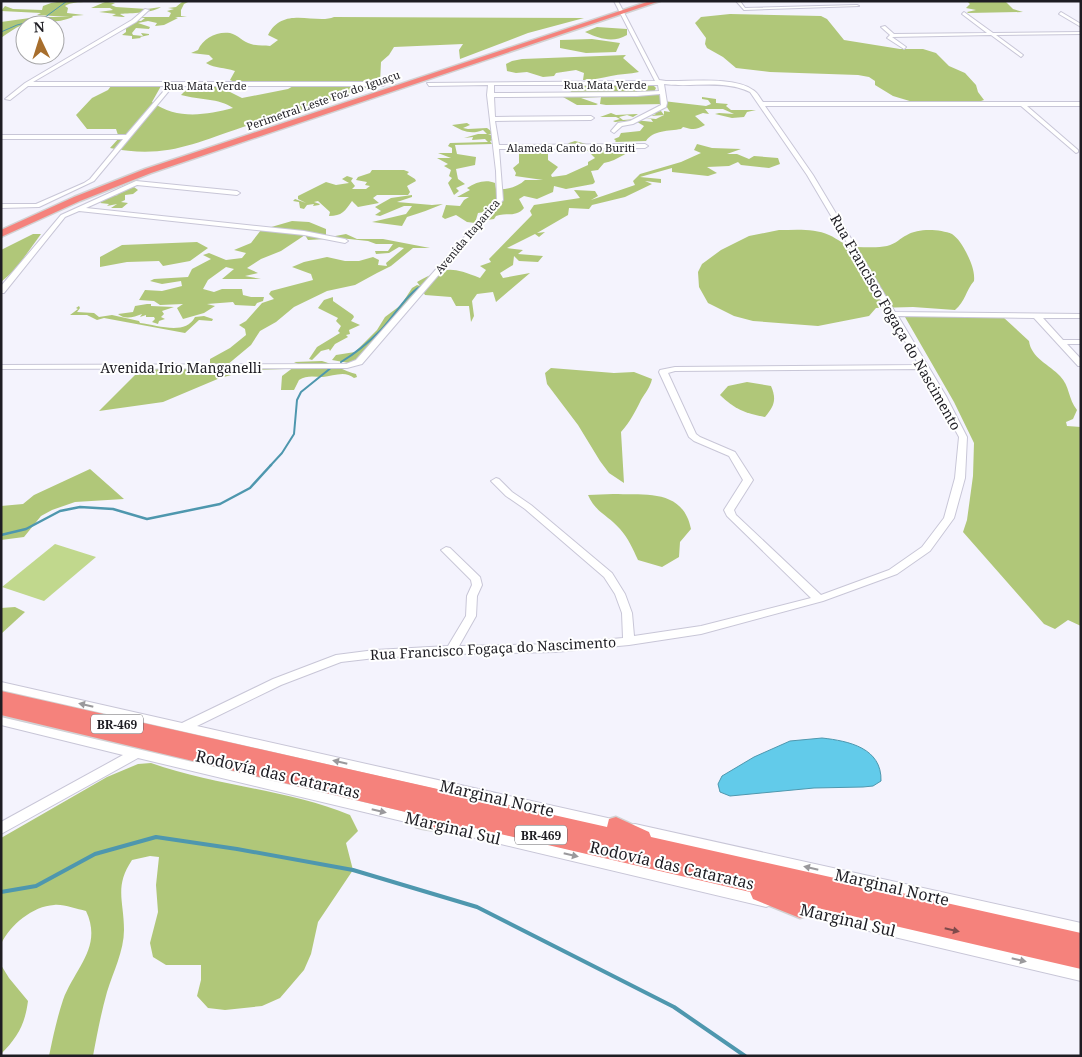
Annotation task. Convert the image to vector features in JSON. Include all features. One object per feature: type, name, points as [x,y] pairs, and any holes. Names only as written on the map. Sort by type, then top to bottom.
[{"type":"highway","name":"Perimetral Leste Foz do Iguaçu","points":[[1,234],[76,199],[148,170],[420,78],[657,1]]},
{"type":"highway","name":"Rodovía das Cataratas","points":[[1,697],[1081,943]]},
{"type":"highway","name":"Rodovía das Cataratas","points":[[1,708],[160,747],[1081,959]]},
{"type":"highway","points":[[423,821],[493,824]]},
{"type":"highway","points":[[616,824],[661,848]]},
{"type":"highway","points":[[705,873],[800,909]]},
{"type":"street","points":[[614,131],[621,124],[631,123],[664,106],[665,100],[662,87],[657,81],[616,1]]},
{"type":"street","points":[[738,1],[744,8],[857,6]]},
{"type":"street","points":[[851,1],[864,11]]},
{"type":"street","points":[[8,99],[27,84],[134,21],[148,10]]},
{"type":"street","points":[[964,13],[1022,56]]},
{"type":"street","points":[[1061,14],[1081,26]]},
{"type":"street","points":[[883,26],[893,35],[1081,33]]},
{"type":"street","points":[[893,35],[889,37],[904,48]]},
{"type":"street","name":"Rua Mata Verde","points":[[27,84],[383,84]]},
{"type":"street","points":[[1,206],[37,206],[92,180],[172,84]]},
{"type":"street","name":"Rua Mata Verde","points":[[429,84],[662,87]]},
{"type":"street","name":"Avenida Itaparica","points":[[359,362],[500,200],[497,147],[490,96],[491,84]]},
{"type":"street","name":"Rua Francisco Fogaça do Nascimento","points":[[184,727],[277,682],[340,658],[451,650],[555,648],[629,641],[701,630],[820,599],[893,572],[926,549],[949,518],[960,478],[963,437],[924,367],[810,175],[752,91],[738,85],[662,87]]},
{"type":"street","points":[[490,96],[637,94],[662,87]]},
{"type":"street","points":[[761,104],[1079,105]]},
{"type":"street","points":[[1022,104],[1076,151]]},
{"type":"street","points":[[493,119],[591,118]]},
{"type":"street","points":[[1,137],[128,137]]},
{"type":"street","name":"Alameda Canto do Buriti","points":[[497,147],[645,146]]},
{"type":"street","points":[[1,291],[58,221],[78,208],[136,183],[237,193]]},
{"type":"street","points":[[78,208],[304,233],[345,241]]},
{"type":"street","points":[[893,314],[1081,316]]},
{"type":"street","points":[[1036,315],[1081,364]]},
{"type":"street","points":[[1060,342],[1081,342]]},
{"type":"street","name":"Avenida Irio Manganelli","points":[[1,368],[347,366],[359,362]]},
{"type":"street","points":[[820,599],[732,516],[729,510],[748,480],[732,454],[697,440],[692,435],[663,372],[675,369],[924,367]]},
{"type":"street","points":[[496,481],[509,494],[528,507],[608,575],[620,594],[627,614],[629,641]]},
{"type":"street","points":[[446,550],[476,579],[477,585],[472,596],[472,616],[451,650]]},
{"type":"street","name":"Marginal Norte","points":[[1,686],[1081,929]]},
{"type":"street","name":"Marginal Sul","points":[[1,721],[263,784],[1081,974]]},
{"type":"street","points":[[1,829],[135,754]]},
{"type":"green space","points":[[63,1],[133,1],[108,2],[115,3],[111,5],[116,7],[147,9],[161,7],[145,12],[120,14],[125,17],[123,17],[112,16],[116,14],[99,12],[113,10],[110,8],[91,8],[105,2],[74,3],[65,6],[68,8],[67,13],[84,15],[72,16],[73,17],[65,19],[65,17],[70,17],[65,17],[65,15],[37,15],[41,13],[1,11],[5,6],[13,9],[42,10],[43,6]]},
{"type":"green space","points":[[177,1],[190,1],[184,4],[181,10],[181,16],[187,17],[175,17],[178,18],[164,25],[155,26],[157,23],[148,21],[138,23],[150,27],[149,29],[136,28],[132,33],[133,35],[143,36],[141,33],[149,34],[141,38],[132,39],[132,36],[122,35],[126,32],[126,29],[115,31],[133,20],[141,21],[145,18],[137,17],[169,17],[171,13],[167,11],[174,9],[168,8],[176,7],[182,2]]},
{"type":"green space","points":[[967,1],[1005,1],[1013,9],[1023,12],[968,13],[976,10],[966,8],[970,4]]},
{"type":"green space","points":[[730,14],[821,16],[827,19],[844,40],[900,49],[923,49],[936,53],[949,66],[965,73],[976,85],[978,92],[984,100],[975,103],[913,102],[893,96],[875,85],[875,81],[869,77],[770,72],[736,68],[723,57],[707,48],[705,44],[706,38],[695,23],[701,17]]},
{"type":"green space","points":[[334,17],[584,18],[528,33],[460,59],[459,50],[463,44],[394,47],[381,62],[380,83],[209,139],[163,151],[129,151],[110,148],[119,138],[116,129],[87,129],[76,115],[92,98],[108,90],[114,82],[142,82],[161,86],[152,102],[171,112],[181,114],[212,113],[233,108],[222,102],[181,95],[189,87],[216,85],[242,98],[288,89],[295,85],[232,84],[235,82],[230,80],[235,71],[206,63],[213,59],[209,55],[191,53],[198,50],[203,42],[211,36],[220,33],[233,34],[251,44],[270,46],[278,40],[268,35],[274,26],[282,21],[291,18],[327,19]]},
{"type":"green space","points":[[15,20],[15,29],[1,38],[1,22]]},
{"type":"green space","points":[[597,27],[627,29],[627,35],[617,39],[606,39],[585,32]]},
{"type":"green space","points":[[592,39],[620,43],[616,52],[586,53],[560,48],[560,40]]},
{"type":"green space","points":[[626,55],[623,58],[639,72],[590,80],[583,80],[584,73],[576,70],[543,77],[527,72],[516,73],[507,71],[506,64],[522,59]]},
{"type":"green space","points":[[652,84],[656,88],[654,92],[660,95],[663,101],[706,106],[711,104],[708,100],[702,99],[702,97],[716,99],[716,103],[728,104],[726,106],[731,110],[756,110],[747,112],[744,117],[732,118],[715,114],[734,114],[723,109],[705,109],[709,114],[703,113],[695,116],[705,125],[699,128],[683,127],[662,132],[649,137],[646,141],[615,142],[614,139],[619,137],[621,133],[640,131],[644,126],[634,120],[615,122],[613,121],[620,119],[616,117],[600,117],[611,113],[616,115],[638,114],[633,117],[627,115],[619,117],[623,120],[637,119],[635,120],[653,122],[651,119],[645,118],[656,119],[664,115],[664,111],[670,112],[665,104],[606,105],[600,104],[601,97],[581,98],[598,104],[596,105],[577,105],[563,97],[573,90],[566,86],[568,85]]},
{"type":"green space","points":[[661,111],[664,115],[651,116],[656,114],[651,113]]},
{"type":"green space","points":[[467,123],[470,125],[463,128],[487,128],[491,131],[491,134],[488,135],[494,135],[491,139],[499,138],[490,141],[492,144],[455,145],[457,154],[476,157],[475,165],[456,169],[458,179],[465,184],[456,188],[459,191],[454,195],[448,183],[452,178],[449,176],[451,170],[444,166],[448,164],[437,158],[451,158],[438,153],[452,153],[452,148],[448,146],[450,143],[488,142],[485,139],[472,140],[473,137],[464,138],[478,134],[487,134],[483,130],[467,132],[452,125]]},
{"type":"green space","points":[[575,141],[598,147],[599,150],[606,150],[608,146],[628,144],[644,146],[604,163],[598,170],[591,171],[595,182],[593,184],[566,189],[554,186],[553,192],[537,199],[524,196],[519,199],[524,208],[518,213],[500,215],[494,219],[487,220],[492,211],[478,213],[475,223],[467,222],[456,215],[445,219],[442,217],[446,205],[460,206],[469,197],[457,197],[470,190],[467,188],[477,183],[492,182],[495,183],[496,189],[500,189],[515,186],[525,180],[543,180],[515,176],[516,173],[513,168],[519,163],[519,150],[509,148],[547,147],[545,149],[548,152],[548,160],[558,167],[551,175],[552,177],[566,175],[588,165],[588,162],[595,158],[588,151],[569,150],[565,147]]},
{"type":"green space","points":[[697,144],[712,148],[741,149],[727,154],[737,154],[749,159],[754,156],[778,158],[780,164],[769,168],[741,165],[738,162],[729,166],[707,167],[717,173],[708,176],[672,172],[672,168],[640,177],[661,179],[661,183],[645,181],[652,184],[625,197],[592,205],[589,209],[569,208],[568,215],[537,233],[545,232],[539,237],[535,234],[507,248],[523,250],[518,254],[543,256],[538,262],[519,261],[514,256],[513,265],[500,273],[503,278],[530,273],[496,302],[493,292],[477,294],[472,301],[474,316],[471,322],[469,306],[456,306],[451,297],[425,295],[421,288],[357,360],[349,363],[332,360],[336,355],[355,352],[377,330],[385,317],[401,305],[412,288],[417,285],[420,286],[417,282],[434,273],[448,270],[461,271],[480,278],[486,270],[480,266],[491,262],[489,259],[532,215],[530,211],[534,205],[580,198],[574,190],[595,191],[598,196],[591,200],[635,185],[633,181],[640,174],[681,162],[701,153],[694,150]]},
{"type":"green space","points":[[372,170],[404,170],[409,172],[407,174],[416,181],[407,186],[410,192],[408,195],[377,195],[373,198],[379,203],[358,207],[352,201],[343,212],[333,216],[329,216],[330,212],[318,201],[314,202],[319,205],[307,205],[304,209],[300,208],[299,202],[293,201],[295,199],[306,203],[298,199],[298,196],[326,182],[336,185],[349,183],[342,179],[347,176],[353,178],[351,181],[355,186],[352,189],[366,189],[370,186],[365,185],[367,182],[356,180]]},
{"type":"green space","points":[[134,187],[138,190],[133,194],[125,195],[125,200],[121,202],[128,203],[122,208],[111,208],[117,204],[107,206],[109,204],[100,203],[108,197],[118,195],[116,192]]},
{"type":"green space","points":[[412,195],[412,197],[397,202],[443,204],[407,217],[402,226],[372,222],[406,214],[412,206],[404,206],[380,216],[375,215],[381,211],[375,207],[391,198]]},
{"type":"green space","points":[[292,221],[309,222],[326,229],[326,239],[308,240],[305,235],[281,251],[261,259],[247,268],[258,273],[245,276],[261,279],[222,279],[234,269],[226,267],[208,280],[203,289],[214,292],[222,289],[242,289],[243,295],[264,297],[263,301],[255,306],[235,305],[233,302],[207,304],[215,306],[204,313],[183,319],[177,308],[183,304],[160,305],[154,301],[139,300],[145,290],[162,291],[182,286],[181,281],[162,284],[150,281],[154,279],[188,277],[192,269],[211,259],[203,255],[209,253],[226,260],[242,258],[246,253],[234,250],[251,243],[261,230]]},
{"type":"green space","points":[[779,230],[817,231],[856,247],[890,245],[904,236],[917,231],[935,230],[947,232],[960,242],[965,250],[972,266],[974,281],[955,310],[913,307],[876,308],[869,316],[818,326],[753,321],[734,316],[708,303],[699,287],[698,272],[702,264],[721,250],[749,236]]},
{"type":"green space","points":[[33,234],[41,234],[15,270],[1,282],[1,250]]},
{"type":"green space","points":[[346,234],[357,239],[383,239],[430,248],[413,248],[391,266],[355,285],[327,291],[294,307],[276,322],[260,331],[251,345],[227,365],[210,365],[210,359],[230,348],[246,335],[245,329],[239,325],[246,321],[262,303],[274,299],[269,294],[271,291],[313,280],[311,274],[292,267],[304,262],[327,257],[345,261],[359,261],[373,257],[379,260],[378,265],[387,266],[386,263],[404,248],[399,247],[389,253],[376,254],[375,251],[388,251],[393,244],[376,244],[368,241],[330,237]]},
{"type":"green space","points":[[197,242],[208,248],[190,261],[163,266],[159,261],[127,262],[100,267],[100,257],[122,245]]},
{"type":"green space","points":[[333,297],[333,301],[353,315],[354,317],[351,321],[360,325],[349,330],[350,334],[346,335],[348,337],[335,344],[330,351],[329,349],[321,351],[312,360],[309,359],[317,347],[340,333],[338,331],[341,326],[336,321],[338,318],[318,308],[324,300]]},
{"type":"green space","points":[[151,304],[151,306],[174,307],[162,311],[164,314],[161,317],[165,319],[159,321],[158,324],[152,322],[155,319],[154,317],[146,317],[146,315],[140,317],[142,314],[127,317],[118,314],[133,312],[135,306]]},
{"type":"green space","points":[[79,306],[80,308],[77,312],[94,313],[99,317],[112,315],[139,321],[140,323],[170,328],[185,326],[191,323],[195,317],[204,316],[213,319],[212,321],[199,320],[185,333],[104,318],[97,320],[87,315],[70,315]]},
{"type":"green space","points":[[905,317],[1003,317],[1029,341],[1030,347],[1037,357],[1056,372],[1066,384],[1077,410],[1073,419],[1066,422],[1067,426],[1081,427],[1081,626],[1068,620],[1055,629],[1044,624],[963,532],[967,520],[973,476],[974,443],[954,402]]},
{"type":"green space","points":[[322,361],[356,374],[357,377],[339,374],[302,378],[294,390],[281,390],[282,376],[298,364],[294,362]]},
{"type":"green space","points":[[284,367],[285,369],[250,370],[220,378],[163,402],[99,411],[141,369]]},
{"type":"green space","points":[[551,368],[614,373],[634,372],[652,379],[649,388],[621,432],[624,483],[609,473],[578,425],[547,384],[545,373]]},
{"type":"green space","points":[[747,382],[771,386],[774,403],[765,417],[741,410],[730,404],[720,395],[728,386]]},
{"type":"green space","points":[[90,469],[124,499],[75,502],[41,516],[24,537],[1,540],[1,506],[23,504],[34,495]]},
{"type":"green space","points":[[638,494],[661,497],[672,501],[680,507],[687,516],[691,529],[680,542],[679,557],[662,567],[638,560],[623,532],[598,510],[588,495]]},
{"type":"green space","points":[[55,544],[96,557],[44,601],[2,587]]},
{"type":"green space","points":[[15,607],[25,612],[1,634],[1,608]]},
{"type":"green space","points":[[151,763],[200,777],[301,799],[350,815],[358,831],[346,843],[353,870],[318,922],[311,954],[304,970],[280,998],[262,1006],[225,1010],[208,1008],[197,996],[201,980],[201,965],[166,965],[153,957],[150,943],[158,912],[156,885],[159,857],[150,856],[132,860],[123,878],[121,894],[124,938],[109,984],[93,1056],[49,1056],[63,1000],[89,947],[91,936],[90,924],[86,911],[62,905],[46,906],[23,918],[10,930],[1,944],[1,838],[107,777],[138,764]]},
{"type":"green space","points":[[1,965],[28,1001],[20,1030],[1,1054]]},
{"type":"water","points":[[822,738],[843,741],[862,748],[876,761],[880,770],[881,781],[873,786],[863,787],[814,788],[730,796],[720,792],[718,784],[722,776],[754,757],[790,741]]},
{"type":"waterway","points":[[1,32],[17,25],[44,18],[67,1]]},
{"type":"waterway","points":[[341,362],[372,339],[407,298],[424,285]]},
{"type":"waterway","points":[[270,466],[282,453],[294,434],[297,400],[301,392],[332,367]]},
{"type":"waterway","points":[[1,535],[26,529],[60,511],[80,507],[113,509],[147,519],[220,504],[250,488],[271,465]]},
{"type":"waterway","points":[[1,892],[36,886],[95,854],[156,837],[237,849],[353,870],[477,907],[674,1007],[745,1056]]}]
